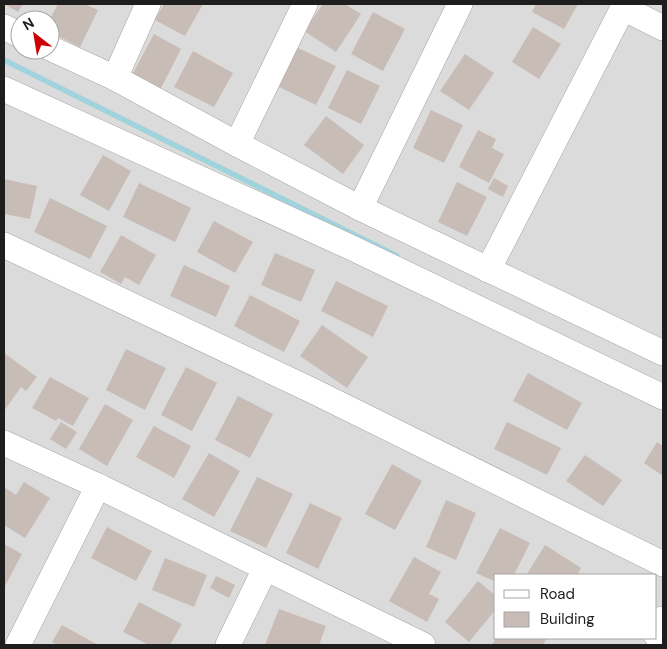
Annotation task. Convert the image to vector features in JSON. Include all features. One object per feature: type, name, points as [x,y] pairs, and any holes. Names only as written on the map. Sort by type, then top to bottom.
[{"type":"street","points":[[115,78],[148,4]]},
{"type":"street","points":[[237,144],[305,4]]},
{"type":"street","points":[[360,208],[460,4]]},
{"type":"street","points":[[488,270],[624,6],[663,28]]},
{"type":"street","points":[[60,53],[115,78],[360,208],[663,353]]},
{"type":"street","points":[[4,90],[348,246],[663,397]]},
{"type":"street","points":[[4,246],[311,390],[663,564]]},
{"type":"street","points":[[4,443],[98,486],[423,645]]},
{"type":"street","points":[[18,645],[98,486]]},
{"type":"street","points":[[228,645],[265,568]]},
{"type":"street","points":[[657,632],[663,619]]},
{"type":"shaded area","points":[[4,4],[663,4],[663,645],[4,645]]},
{"type":"building","points":[[4,4],[23,4],[19,10],[14,10]]},
{"type":"building","points":[[58,4],[84,4],[98,10],[80,47],[60,37],[60,10],[55,10]]},
{"type":"building","points":[[164,4],[203,4],[185,36],[155,20]]},
{"type":"building","points":[[323,4],[345,4],[361,14],[336,52],[304,31]]},
{"type":"building","points":[[536,4],[578,4],[564,29],[532,12]]},
{"type":"building","points":[[373,12],[405,29],[383,71],[351,54]]},
{"type":"building","points":[[533,27],[561,44],[539,79],[512,62]]},
{"type":"building","points":[[154,34],[181,49],[159,92],[131,77]]},
{"type":"building","points":[[294,46],[336,66],[316,105],[275,85]]},
{"type":"building","points":[[193,51],[233,73],[214,107],[174,87]]},
{"type":"building","points":[[465,54],[494,73],[469,110],[440,91]]},
{"type":"building","points":[[347,70],[380,86],[361,124],[328,108]]},
{"type":"building","points":[[431,110],[463,125],[444,163],[413,148]]},
{"type":"building","points":[[326,116],[364,145],[343,174],[304,145]]},
{"type":"building","points":[[478,130],[496,139],[492,148],[504,154],[489,183],[459,167]]},
{"type":"building","points":[[103,155],[131,171],[109,211],[80,195]]},
{"type":"building","points":[[494,178],[508,186],[503,197],[488,189]]},
{"type":"building","points":[[4,179],[37,186],[30,219],[4,214]]},
{"type":"building","points":[[457,182],[487,197],[467,236],[438,222]]},
{"type":"building","points":[[139,183],[191,208],[175,242],[123,217]]},
{"type":"building","points":[[50,198],[107,226],[90,259],[34,232]]},
{"type":"building","points":[[214,221],[253,242],[235,273],[197,252]]},
{"type":"building","points":[[121,235],[156,255],[139,285],[125,277],[121,284],[100,272]]},
{"type":"building","points":[[275,253],[315,270],[301,302],[261,285]]},
{"type":"building","points":[[184,265],[230,286],[216,317],[170,296]]},
{"type":"building","points":[[336,281],[388,306],[373,337],[321,311]]},
{"type":"building","points":[[250,295],[300,321],[284,352],[234,326]]},
{"type":"building","points":[[322,325],[368,357],[347,388],[300,356]]},
{"type":"building","points":[[126,349],[166,368],[145,410],[106,390]]},
{"type":"building","points":[[4,353],[37,377],[26,391],[21,387],[4,411]]},
{"type":"building","points":[[186,367],[217,383],[192,431],[161,415]]},
{"type":"building","points":[[528,373],[582,403],[567,430],[513,401]]},
{"type":"building","points":[[50,377],[89,398],[73,426],[58,418],[56,421],[32,408]]},
{"type":"building","points":[[238,396],[273,414],[250,458],[215,440]]},
{"type":"building","points":[[105,404],[133,420],[107,466],[79,449]]},
{"type":"building","points":[[61,422],[77,432],[66,449],[50,439]]},
{"type":"building","points":[[507,422],[561,448],[547,475],[494,449]]},
{"type":"building","points":[[154,426],[191,446],[174,478],[136,457]]},
{"type":"building","points":[[657,442],[663,446],[663,476],[644,463]]},
{"type":"building","points":[[209,453],[240,471],[214,517],[182,499]]},
{"type":"building","points":[[585,455],[622,480],[603,506],[566,481]]},
{"type":"building","points":[[392,464],[422,481],[395,530],[365,514]]},
{"type":"building","points":[[257,477],[293,494],[266,548],[230,531]]},
{"type":"building","points":[[24,482],[50,498],[25,538],[4,525],[4,487],[16,495]]},
{"type":"building","points":[[446,500],[476,513],[456,560],[426,547]]},
{"type":"building","points":[[310,503],[342,518],[318,569],[286,553]]},
{"type":"building","points":[[107,527],[152,551],[136,581],[91,558]]},
{"type":"building","points":[[500,528],[530,543],[514,574],[494,574],[494,581],[476,573]]},
{"type":"building","points":[[4,544],[22,554],[5,586],[4,586]]},
{"type":"building","points":[[545,545],[581,568],[578,574],[527,574]]},
{"type":"building","points":[[414,557],[441,572],[429,594],[439,599],[427,622],[389,601]]},
{"type":"building","points":[[165,558],[207,575],[194,607],[152,590]]},
{"type":"building","points":[[216,576],[235,585],[229,598],[210,588]]},
{"type":"building","points":[[478,581],[494,594],[494,611],[469,642],[445,622]]},
{"type":"building","points":[[139,602],[182,624],[170,645],[149,645],[123,632]]},
{"type":"building","points":[[279,609],[326,626],[319,645],[265,645]]},
{"type":"building","points":[[62,625],[98,645],[58,645],[52,642]]},
{"type":"building","points":[[495,639],[546,639],[543,645],[492,645]]},
{"type":"waterway","points":[[4,60],[397,256]]}]
